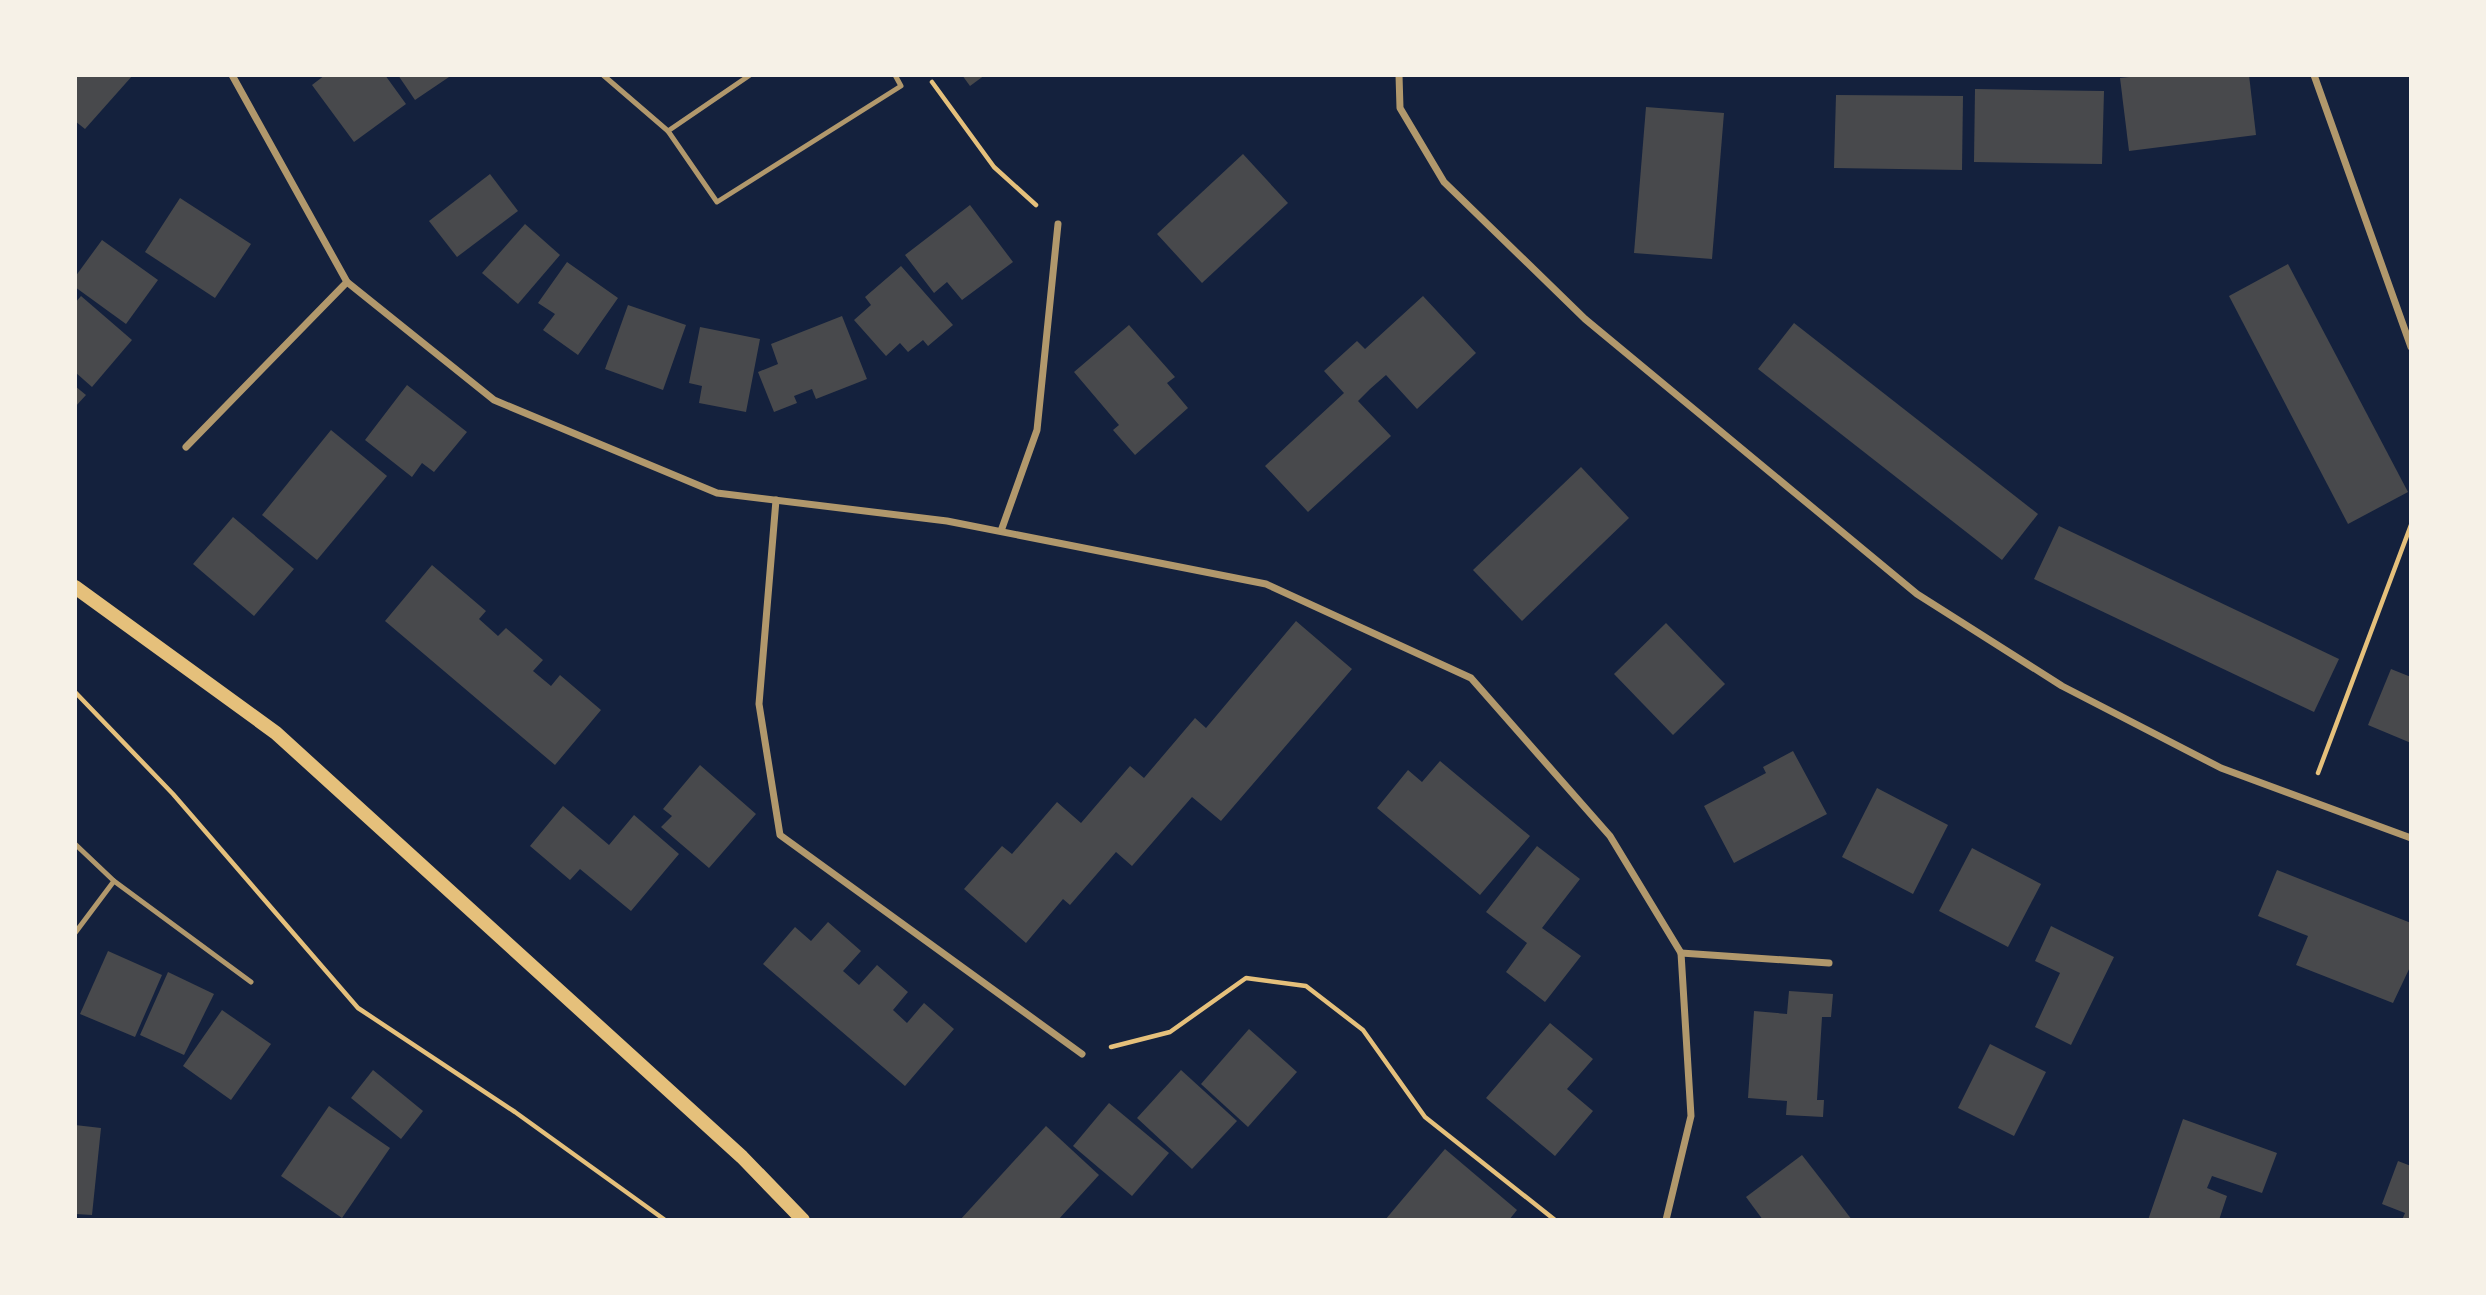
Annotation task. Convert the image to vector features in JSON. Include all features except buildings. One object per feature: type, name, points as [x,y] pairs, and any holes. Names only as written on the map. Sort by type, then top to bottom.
[{"type":"main road","points":[[75,587],[276,733],[742,1157],[803,1220]]},
{"type":"street","points":[[232,75],[346,282],[494,400],[717,493],[947,521],[1266,584],[1471,678],[1610,836],[1681,953],[1691,1116],[1666,1220]]},
{"type":"street","points":[[1399,75],[1400,108],[1444,182],[1585,319],[1917,594],[2062,686],[2221,768],[2411,838]]},
{"type":"street","points":[[2314,75],[2411,347]]},
{"type":"street","points":[[1001,531],[1037,430],[1058,224]]},
{"type":"street","points":[[186,447],[346,282]]},
{"type":"street","points":[[776,500],[759,704],[779,835],[1082,1054]]},
{"type":"street","points":[[1681,953],[1829,963]]},
{"type":"lane","points":[[603,75],[668,131],[717,202],[901,86],[895,75]]},
{"type":"lane","points":[[668,131],[750,75]]},
{"type":"lane","points":[[75,844],[114,881],[251,982]]},
{"type":"lane","points":[[75,933],[114,881]]},
{"type":"path","points":[[927,75],[994,167],[1058,224]]},
{"type":"path","points":[[2308,800],[2411,525]]},
{"type":"path","points":[[75,692],[173,794],[358,1007],[515,1112],[665,1220]]},
{"type":"path","points":[[1082,1054],[1170,1032],[1246,978],[1306,986],[1363,1030],[1425,1116],[1555,1220]]}]
